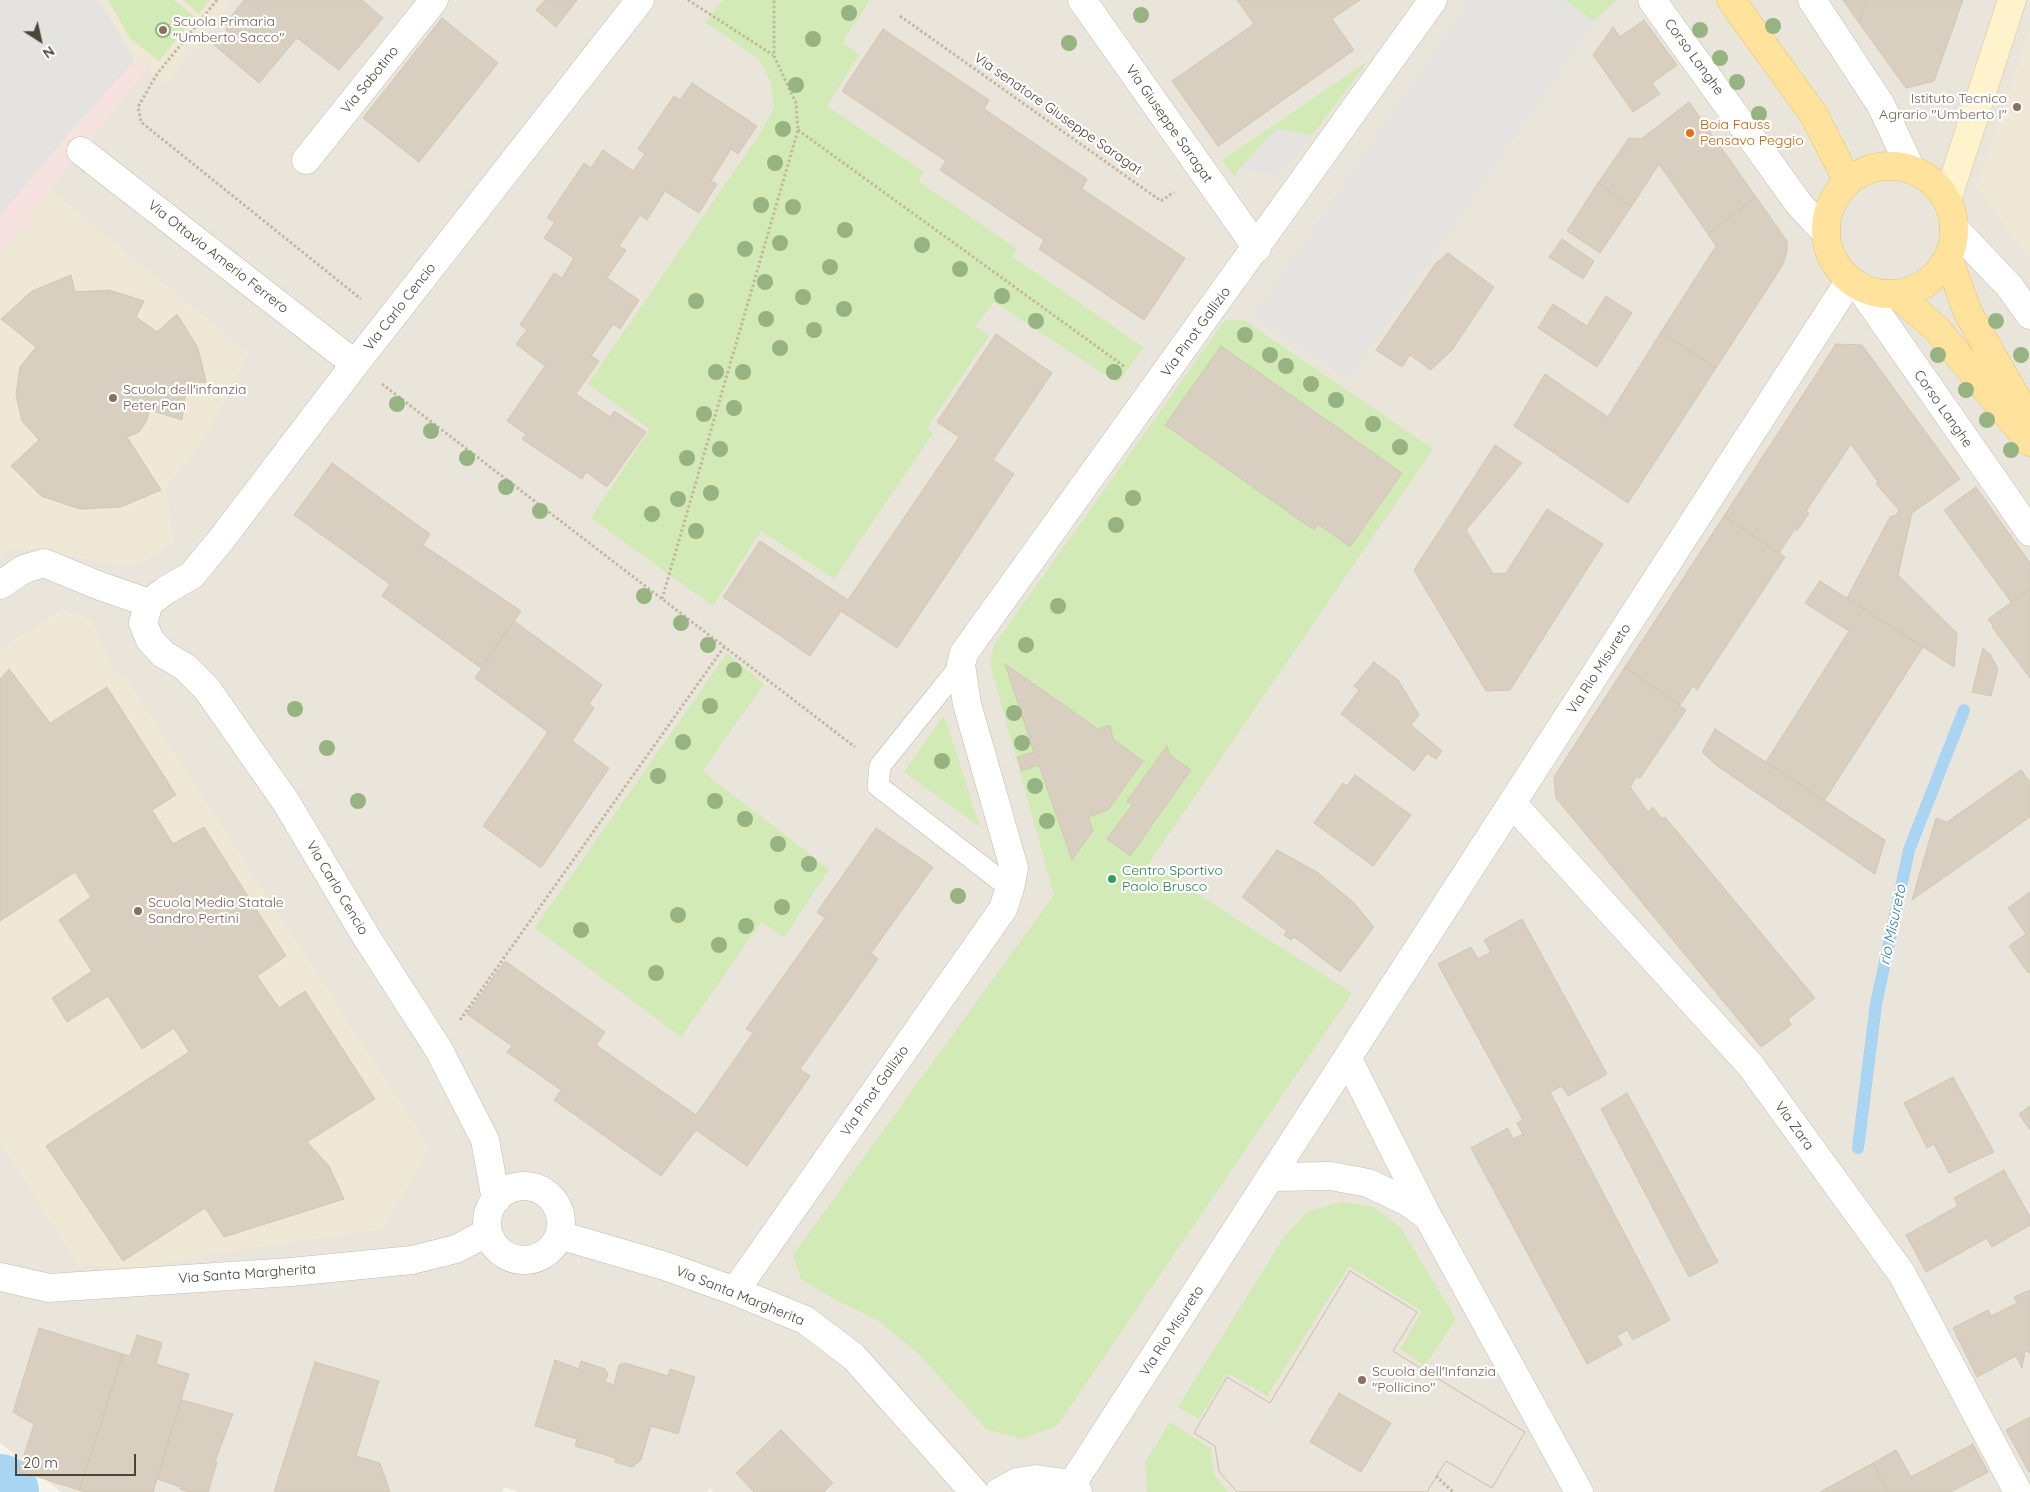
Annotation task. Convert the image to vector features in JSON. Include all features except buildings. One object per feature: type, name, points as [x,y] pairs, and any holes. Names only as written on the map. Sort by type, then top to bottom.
[{"type":"main road","points":[[1730,0],[1814,115],[1848,182]]},
{"type":"main road","points":[[1947,200],[2012,0]]},
{"type":"main road","points":[[1895,166],[1912,170],[1938,187],[1947,200],[1954,228],[1948,257],[1936,275],[1918,288],[1896,294],[1876,292],[1854,282],[1838,267],[1830,251],[1826,233],[1828,214],[1848,182],[1862,172],[1878,167],[1895,166]]},
{"type":"main road","points":[[1948,257],[1968,313],[2030,422]]},
{"type":"main road","points":[[1896,294],[1936,328],[2030,442]]},
{"type":"street","name":"Via Sabotino","points":[[306,160],[434,0]]},
{"type":"street","name":"Via Carlo Cencio","points":[[496,1200],[485,1140],[439,1050],[367,938],[286,802],[207,689],[185,667],[163,654],[150,640],[144,623],[149,603],[166,590],[192,575],[640,0]]},
{"type":"street","name":"Via Giuseppe Saragat","points":[[1082,0],[1257,248]]},
{"type":"street","name":"Via Pinot Gallizio","points":[[735,1291],[1003,909],[1014,868],[966,704],[961,665],[964,653],[1257,248],[1433,0]]},
{"type":"street","name":"Corso Langhe","points":[[1652,0],[1799,204],[1826,233]]},
{"type":"street","points":[[1812,0],[1882,105],[1912,170]]},
{"type":"street","name":"Via Ottavia Amerio Ferrero","points":[[81,151],[355,364]]},
{"type":"street","points":[[1954,228],[2010,287],[2030,315]]},
{"type":"street","name":"Corso Langhe","points":[[1854,282],[2030,532]]},
{"type":"street","name":"Via Rio Misureto","points":[[1075,1488],[1512,803],[1854,282]]},
{"type":"street","points":[[0,585],[24,569],[44,563],[100,586],[149,603]]},
{"type":"street","name":"Via Zara","points":[[1512,803],[1756,1074],[1902,1274],[2018,1492]]},
{"type":"street","points":[[1348,1059],[1428,1217],[1578,1492]]},
{"type":"street","points":[[1273,1177],[1331,1176],[1368,1182],[1408,1202],[1428,1217]]},
{"type":"street","points":[[520,1186],[537,1188],[547,1193],[560,1212],[559,1235],[545,1254],[534,1258],[522,1259],[511,1257],[501,1251],[488,1232],[488,1215],[496,1200],[504,1192],[520,1186]]},
{"type":"street","name":"Via Santa Margherita","points":[[0,1278],[49,1288],[291,1272],[412,1260],[456,1249],[488,1232]]},
{"type":"street","name":"Via Santa Margherita","points":[[559,1235],[665,1266],[735,1291],[805,1320],[854,1357],[974,1492]]},
{"type":"street","points":[[999,1492],[1017,1482],[1036,1479],[1075,1488]]},
{"type":"lane","name":"Via Pinot Gallizio","points":[[880,766],[961,665]]},
{"type":"lane","points":[[880,766],[878,786],[1010,888]]},
{"type":"path","points":[[217,0],[157,74],[138,107],[141,122],[389,321]]},
{"type":"path","points":[[688,0],[774,56]]},
{"type":"path","points":[[662,599],[798,130],[796,103],[774,56],[774,0]]},
{"type":"path","name":"Via senatore Giuseppe Saragat","points":[[900,16],[1161,201],[1202,170]]},
{"type":"path","points":[[798,130],[1155,388]]},
{"type":"path","points":[[355,364],[880,766]]},
{"type":"path","points":[[439,1050],[724,647]]},
{"type":"path","points":[[1436,1476],[1454,1492]]},
{"type":"shaded area","points":[[0,0],[99,0],[135,60],[147,70],[0,254]]},
{"type":"shaded area","points":[[0,0],[99,0],[135,60],[65,138],[0,216]]},
{"type":"shaded area","points":[[99,0],[2030,0],[2030,1492],[713,1492],[710,1488],[707,1492],[519,1492],[504,1487],[502,1492],[61,1492],[0,1443],[0,216],[135,60]]},
{"type":"shaded area","name":"Scuola Primaria \"Umberto Sacco\"","points":[[99,0],[233,0],[166,85],[135,60]]},
{"type":"shaded area","points":[[1470,0],[1564,0],[1594,21],[1348,379],[1255,315]]},
{"type":"shaded area","name":"Istituto Tecnico Agrario \"Umberto I\"","points":[[2030,27],[2030,261],[1976,187]]},
{"type":"shaded area","points":[[1276,129],[1312,135],[1275,174],[1239,169]]},
{"type":"shaded area","name":"Scuola dell'infanzia Peter Pan","points":[[50,189],[249,353],[203,442],[166,488],[174,544],[137,565],[101,562],[56,553],[9,547],[0,559],[0,254]]},
{"type":"shaded area","name":"Scuola Media Statale Sandro Pertini","points":[[62,609],[92,620],[114,671],[127,679],[430,1148],[383,1229],[226,1252],[139,1268],[77,1264],[0,1142],[0,649]]},
{"type":"green space","points":[[108,0],[174,0],[195,17],[159,61],[130,38]]},
{"type":"green space","points":[[183,0],[210,0],[199,14]]},
{"type":"green space","points":[[723,0],[870,0],[842,42],[859,55],[827,106],[924,172],[918,181],[1017,249],[1013,257],[1143,347],[1118,383],[994,302],[975,326],[989,336],[927,428],[933,433],[834,579],[761,531],[713,606],[591,518],[650,429],[588,384],[759,135],[774,108],[771,82],[758,58],[705,22]]},
{"type":"green space","points":[[1564,0],[1617,0],[1594,21]]},
{"type":"green space","points":[[1368,61],[1312,135],[1276,129],[1234,176],[1222,160]]},
{"type":"green space","name":"Centro Sportivo Paolo Brusco","points":[[1225,320],[1244,320],[1433,449],[1149,863],[1352,993],[1057,1426],[1022,1439],[986,1429],[920,1355],[877,1320],[834,1299],[801,1279],[793,1255],[1054,895],[990,664],[994,645]]},
{"type":"green space","points":[[727,653],[764,684],[702,771],[829,869],[784,937],[761,922],[681,1037],[535,928]]},
{"type":"green space","points":[[944,715],[980,827],[904,772]]},
{"type":"green space","points":[[1341,1202],[1373,1207],[1401,1228],[1456,1319],[1425,1366],[1400,1349],[1422,1311],[1349,1266],[1267,1396],[1228,1373],[1199,1419],[1178,1407],[1284,1237],[1308,1212]]},
{"type":"green space","points":[[1170,1422],[1211,1449],[1214,1475],[1228,1492],[1147,1492],[1145,1463]]},
{"type":"waterway","name":"rio Misureto","points":[[1858,1148],[1876,1004],[1909,850],[1964,710]]},
{"type":"place","name":"Scuola Primaria \"Umberto Sacco\"","points":[[163,30]]},
{"type":"place","name":"Istituto Tecnico Agrario \"Umberto I\"","points":[[2017,107]]},
{"type":"place","name":"Boia Fauss Pensavo Peggio","points":[[1690,133]]},
{"type":"place","name":"Scuola dell'infanzia Peter Pan","points":[[113,398]]},
{"type":"place","name":"Centro Sportivo Paolo Brusco","points":[[1112,879]]},
{"type":"place","name":"Scuola Media Statale Sandro Pertini","points":[[138,911]]},
{"type":"place","name":"Scuola dell'Infanzia \"Pollicino\"","points":[[1362,1380]]}]
